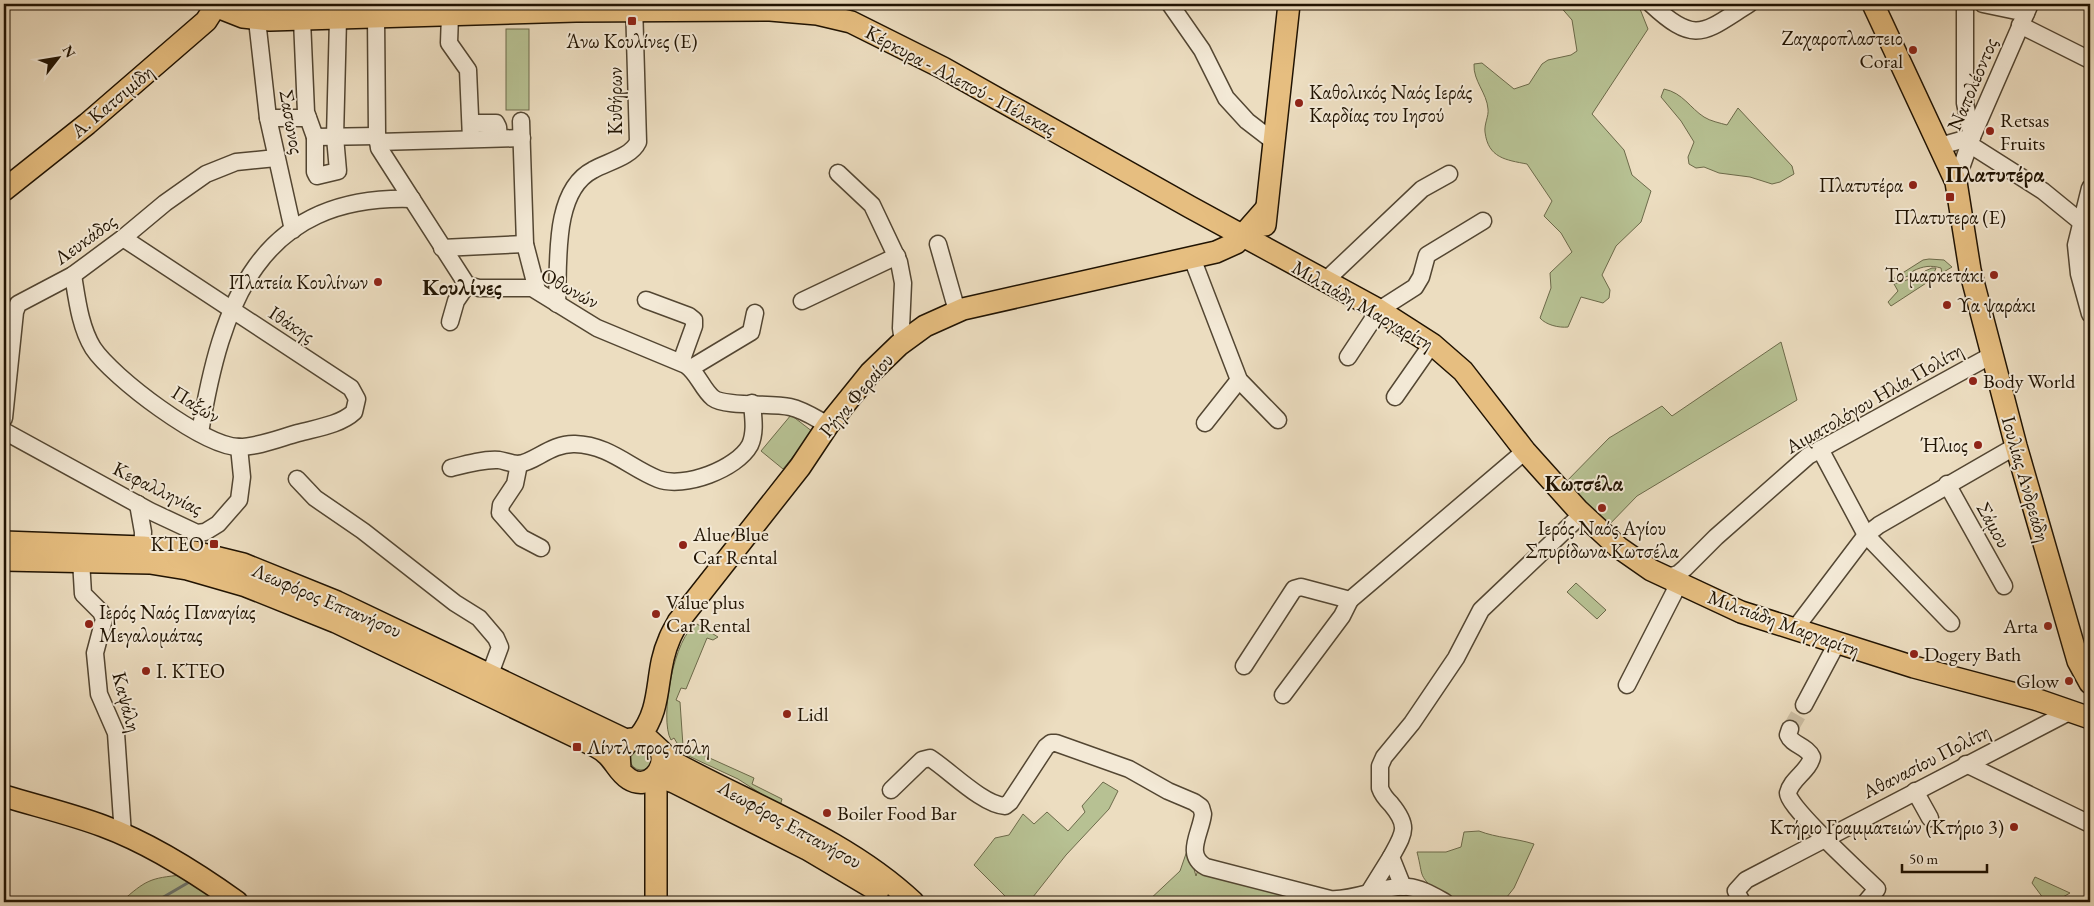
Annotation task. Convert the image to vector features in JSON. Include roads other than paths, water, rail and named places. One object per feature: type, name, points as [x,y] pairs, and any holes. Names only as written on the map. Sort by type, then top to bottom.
[{"type":"main road","points":[[1267,249],[1265,210],[1289,4]]},
{"type":"main road","name":"Ιουλίας Ανδρεάδη","points":[[1873,4],[1956,182],[1967,256],[2016,446],[2078,661],[2090,683]]},
{"type":"main road","name":"Κέρκυρα - Αλεπού - Πέλεκας","points":[[212,5],[257,20],[450,15],[634,7],[788,7],[835,18],[874,32],[943,68],[1267,249]]},
{"type":"main road","name":"Α. Κατσιμίδη","points":[[4,190],[87,124],[206,21],[212,5]]},
{"type":"main road","name":"Ρήγα Φεραίου","points":[[633,739],[649,722],[657,701],[668,640],[678,622],[800,467],[828,425],[870,373],[903,342],[937,319],[957,311],[1048,288],[1192,258],[1228,247],[1243,236],[1265,210]]},
{"type":"main road","name":"Μιλτιάδη Μαργαρίτη","points":[[1267,249],[1379,310],[1432,344],[1463,371],[1525,451],[1582,514],[1627,554],[1651,570],[1741,612],[1794,630],[1913,667],[2083,713]]},
{"type":"main road","name":"Λεωφόρος Επτανήσου","points":[[4,542],[143,555],[246,586],[308,610],[595,746],[641,776],[674,782],[806,849],[862,880],[892,902]]},
{"type":"main road","name":"Λεωφόρος Επτανήσου","points":[[4,560],[81,560],[143,555],[207,555],[258,569],[329,599],[633,739],[651,740],[661,752],[682,767],[848,854],[888,880],[913,902]]},
{"type":"main road","name":"Ρήγα Φεραίου","points":[[657,701],[661,752]]},
{"type":"main road","points":[[633,739],[618,755],[641,776],[656,814],[656,902]]},
{"type":"main road","points":[[641,776],[662,765],[661,752]]},
{"type":"main road","points":[[4,796],[87,820],[123,835],[187,870],[237,902]]},
{"type":"street","points":[[1170,4],[1202,50],[1226,98],[1247,121],[1273,141]]},
{"type":"street","points":[[1651,4],[1677,24],[1701,32],[1719,25],[1749,4]]},
{"type":"street","points":[[1965,4],[1965,104],[1971,141]]},
{"type":"street","points":[[1983,4],[2025,14],[2090,60]]},
{"type":"street","name":"Κυθήρων","points":[[557,304],[562,221],[570,191],[582,177],[627,153],[638,142],[634,7]]},
{"type":"street","name":"Ναπολέοντος","points":[[1956,182],[1971,141],[2025,14]]},
{"type":"street","points":[[450,15],[449,43],[468,70],[471,131]]},
{"type":"street","points":[[376,17],[378,139],[382,154],[467,285],[456,301],[450,322]]},
{"type":"street","points":[[302,20],[308,118],[315,137],[315,172],[317,176],[338,171],[335,137],[338,18]]},
{"type":"street","name":"Σασωνος","points":[[257,20],[268,118],[293,230]]},
{"type":"street","points":[[268,118],[308,118]]},
{"type":"street","points":[[521,121],[526,244],[537,290]]},
{"type":"street","points":[[315,137],[378,139],[471,131],[499,138],[522,138]]},
{"type":"street","points":[[1940,146],[1971,141],[2043,191],[2081,222]]},
{"type":"street","name":"Λευκάδος","points":[[4,418],[16,307],[22,301],[57,286],[123,238],[165,203],[210,172],[236,162],[276,158]]},
{"type":"street","points":[[838,174],[872,205],[897,256],[903,279],[901,328],[903,342]]},
{"type":"street","points":[[1325,281],[1422,189],[1449,174]]},
{"type":"street","points":[[2090,188],[2081,222],[2076,255],[2090,314]]},
{"type":"street","points":[[200,433],[213,367],[230,310],[263,256],[293,230],[318,215],[353,203],[384,199],[412,199]]},
{"type":"street","points":[[1348,357],[1379,310],[1414,288],[1421,277],[1427,254],[1483,220]]},
{"type":"street","name":"Ιθάκης","points":[[123,238],[350,388],[357,399],[354,412],[330,424],[239,447]]},
{"type":"street","points":[[442,248],[526,244]]},
{"type":"street","points":[[938,244],[957,311]]},
{"type":"street","points":[[802,301],[897,256]]},
{"type":"street","points":[[1192,258],[1239,380],[1278,420]]},
{"type":"street","name":"Παξών","points":[[73,275],[81,316],[88,338],[97,353],[129,384],[200,433],[223,444],[239,447]]},
{"type":"street","name":"Οθωνών","points":[[467,285],[479,288],[524,287],[537,290],[597,328],[686,365]]},
{"type":"street","points":[[646,300],[689,316],[694,320],[686,365]]},
{"type":"street","points":[[686,365],[751,332],[755,313]]},
{"type":"street","points":[[1395,397],[1432,344]]},
{"type":"street","name":"Αιματολόγου Ηλία Πολίτη","points":[[1668,577],[1678,574],[1716,537],[1790,471],[1820,449],[1992,355]]},
{"type":"street","points":[[686,365],[713,398],[728,403],[752,403],[789,407],[805,411],[828,425]]},
{"type":"street","points":[[1205,423],[1239,380]]},
{"type":"street","points":[[451,468],[500,460],[519,464],[560,445],[576,444],[610,452],[660,480],[671,482],[692,480],[721,470],[740,456],[749,446],[753,436],[752,403]]},
{"type":"street","name":"Κεφαλληνίας","points":[[4,431],[184,529],[197,533],[205,532],[218,524],[239,500],[242,477],[239,447]]},
{"type":"street","points":[[1794,630],[1866,535],[1895,514],[2016,446]]},
{"type":"street","points":[[1820,449],[1866,535],[1951,623]]},
{"type":"street","points":[[1284,695],[1342,616],[1350,600],[1525,451]]},
{"type":"street","points":[[519,464],[515,484],[500,505],[500,513],[522,538],[541,548]]},
{"type":"street","points":[[297,479],[315,498],[363,531],[483,622],[500,647],[490,674]]},
{"type":"street","name":"Σάμου","points":[[1948,484],[2004,586]]},
{"type":"street","points":[[138,504],[142,519],[143,555]]},
{"type":"street","points":[[1368,894],[1402,838],[1404,826],[1400,815],[1380,788],[1380,766],[1384,757],[1412,723],[1456,658],[1481,610],[1582,514]]},
{"type":"street","name":"Καψάλη","points":[[81,560],[83,594],[101,612],[104,619],[95,653],[99,694],[116,733],[123,835]]},
{"type":"street","points":[[1626,685],[1674,591],[1674,585],[1668,577]]},
{"type":"street","points":[[1244,666],[1294,589],[1301,587],[1350,600]]},
{"type":"street","points":[[1804,704],[1837,643]]},
{"type":"street","name":"Αθανασίου Πολίτη","points":[[1742,902],[1736,891],[1740,885],[1824,838],[1966,764],[2083,713]]},
{"type":"street","points":[[1790,729],[1788,737],[1808,751],[1812,759],[1789,790],[1788,796],[1824,838],[1877,889],[1866,902]]},
{"type":"street","points":[[890,790],[922,760],[930,758],[977,793],[999,805],[1005,806],[1010,802],[1046,746],[1056,743],[1129,769],[1164,789],[1197,803],[1203,814],[1194,853],[1204,866],[1330,899],[1349,899],[1403,887],[1419,890],[1445,902]]},
{"type":"street","points":[[1966,764],[2090,824]]},
{"type":"street","points":[[1915,791],[1930,818]]},
{"type":"street","points":[[1391,857],[1403,887]]},
{"type":"waterway","points":[[155,902],[191,881]]},
{"type":"tunnel","points":[[1790,729],[1804,705]]},
{"type":"place","name":"Άνω Κουλίνες (E)","points":[[632,21]]},
{"type":"place","name":"Ζαχαροπλαστειο Coral","points":[[1913,50]]},
{"type":"place","name":"Καθολικός Ναός Ιεράς Καρδίας του Ιησού","points":[[1299,103]]},
{"type":"place","name":"Retsas Fruits","points":[[1990,131]]},
{"type":"place","name":"Πλατυτέρα","points":[[1913,185]]},
{"type":"place","name":"Πλατυτερα (E)","points":[[1950,197]]},
{"type":"place","name":"Το μαρκετάκι","points":[[1994,275]]},
{"type":"place","name":"Πλατεία Κουλίνων","points":[[378,282]]},
{"type":"place","name":"Υα ψαράκι","points":[[1947,305]]},
{"type":"place","name":"Body World","points":[[1973,381]]},
{"type":"place","name":"Ήλιος","points":[[1978,445]]},
{"type":"place","name":"Ιερός Ναός Αγίου Σπυρίδωνα Κωτσέλα","points":[[1602,508]]},
{"type":"place","name":"ΚΤΕΟ","points":[[214,544]]},
{"type":"place","name":"Alue Blue Car Rental","points":[[683,545]]},
{"type":"place","name":"Value plus Car Rental","points":[[656,614]]},
{"type":"place","name":"Ιερός Ναός Παναγίας Μεγαλομάτας","points":[[89,624]]},
{"type":"place","name":"Arta","points":[[2048,626]]},
{"type":"place","name":"Dogery Bath","points":[[1914,654]]},
{"type":"place","name":"Ι. ΚΤΕΟ","points":[[146,671]]},
{"type":"place","name":"Glow","points":[[2069,681]]},
{"type":"place","name":"Lidl","points":[[787,714]]},
{"type":"place","name":"Λίντλ προς πόλη","points":[[577,747]]},
{"type":"place","name":"Boiler Food Bar","points":[[827,813]]},
{"type":"place","name":"Κτήριο Γραμματειών (Κτήριο 3)","points":[[2014,827]]},
{"type":"district","name":"Πλατυτέρα","points":[[1995,174]]},
{"type":"district","name":"Κουλίνες","points":[[462,287]]},
{"type":"district","name":"Κωτσέλα","points":[[1584,484]]}]
